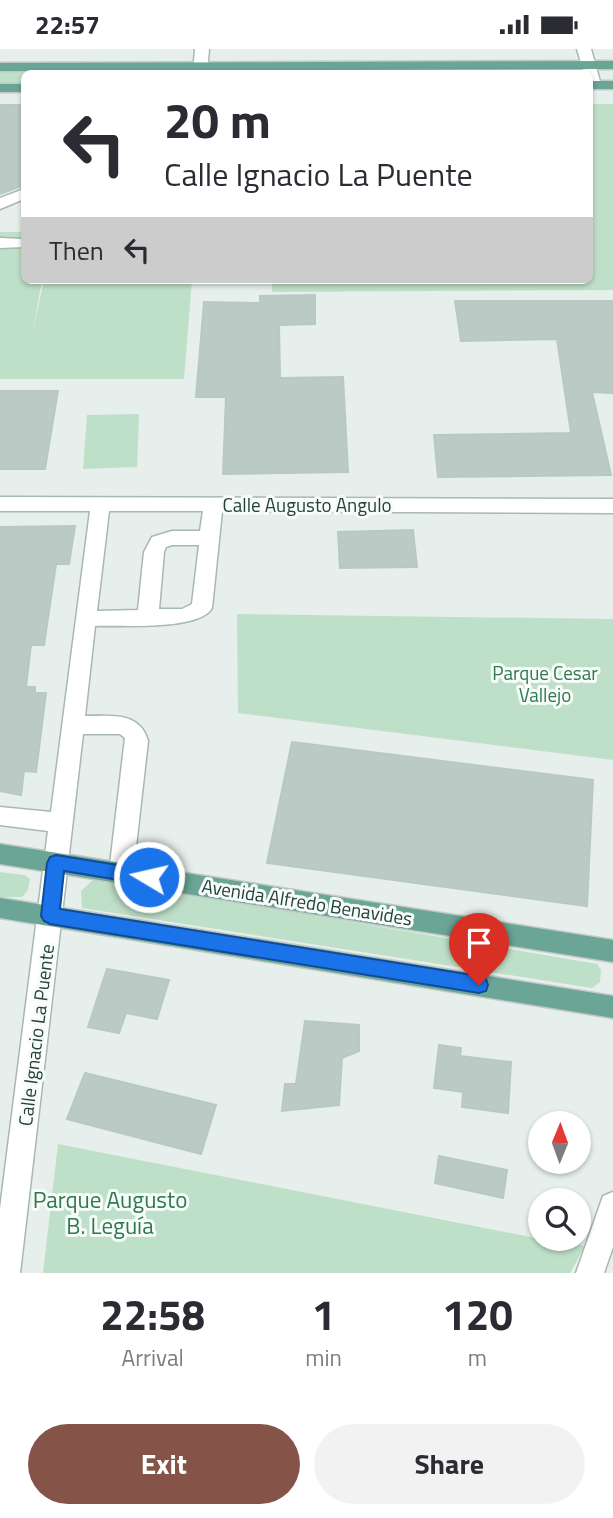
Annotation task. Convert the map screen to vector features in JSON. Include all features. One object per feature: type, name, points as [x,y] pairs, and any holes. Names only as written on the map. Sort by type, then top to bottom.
[{"type":"main road","points":[[0,67],[200,70],[613,65]]},
{"type":"main road","points":[[593,85],[613,85]]},
{"type":"main road","points":[[0,88],[21,88]]},
{"type":"main road","name":"Avenida Alfredo Benavides","points":[[0,855],[613,951]]},
{"type":"main road","points":[[0,908],[613,1007]]},
{"type":"street","points":[[200,70],[202,49]]},
{"type":"street","points":[[584,49],[590,70]]},
{"type":"street","points":[[0,204],[21,195]]},
{"type":"street","points":[[0,243],[20,243]]},
{"type":"street","name":"Calle Augusto Angulo","points":[[0,504],[613,506]]},
{"type":"street","name":"Calle Ignacio La Puente","points":[[6,1273],[100,504]]},
{"type":"street","points":[[86,619],[185,616],[202,608],[213,504]]},
{"type":"street","points":[[148,617],[154,552],[159,543],[173,538],[210,538]]},
{"type":"street","points":[[73,725],[124,725],[135,733],[121,873]]},
{"type":"street","points":[[0,816],[61,823]]},
{"type":"street","points":[[590,1273],[613,1206]]},
{"type":"green space","points":[[245,69],[392,70],[243,70]]},
{"type":"green space","points":[[0,71],[21,71],[21,84],[0,84]]},
{"type":"green space","points":[[593,104],[613,104],[613,290],[272,292],[272,284],[593,284]]},
{"type":"green space","points":[[0,232],[21,232],[21,284],[41,284],[33,330],[43,284],[192,284],[184,379],[0,379]]},
{"type":"green space","points":[[139,414],[137,467],[83,469],[87,415]]},
{"type":"green space","name":"Parque Cesar Vallejo","points":[[237,614],[613,619],[613,760],[238,713]]},
{"type":"green space","points":[[0,872],[24,875],[30,879],[28,890],[22,897],[0,897]]},
{"type":"green space","points":[[100,879],[597,964],[601,970],[600,982],[592,988],[82,908],[81,891],[93,880]]},
{"type":"green space","name":"Parque Augusto B. Leguía","points":[[58,1144],[528,1236],[528,1251],[582,1251],[570,1273],[43,1273]]},
{"type":"building","points":[[0,105],[21,105],[21,186],[0,194]]},
{"type":"building","points":[[315,295],[315,324],[279,325],[280,378],[343,377],[348,472],[223,474],[226,397],[196,397],[204,302],[260,303],[260,296]]},
{"type":"building","points":[[455,301],[613,301],[613,393],[592,392],[611,475],[438,477],[434,435],[571,433],[557,339],[461,341]]},
{"type":"building","points":[[0,391],[58,391],[45,469],[0,469]]},
{"type":"building","points":[[75,526],[69,564],[56,564],[44,645],[31,645],[26,687],[35,687],[35,693],[46,693],[36,772],[24,771],[21,795],[0,791],[0,527]]},
{"type":"building","points":[[413,530],[417,567],[340,568],[338,532]]},
{"type":"building","points":[[292,742],[593,780],[587,906],[267,863]]},
{"type":"building","points":[[107,969],[169,980],[157,1019],[126,1013],[119,1033],[88,1027]]},
{"type":"building","points":[[305,1021],[359,1025],[359,1051],[342,1058],[339,1105],[282,1111],[285,1084],[296,1084]]},
{"type":"building","points":[[439,1045],[461,1048],[460,1056],[511,1062],[508,1113],[462,1107],[463,1092],[434,1088]]},
{"type":"building","points":[[85,1073],[216,1105],[201,1154],[67,1119]]},
{"type":"building","points":[[439,1156],[507,1170],[503,1198],[435,1183]]},
{"type":"route","points":[[149,877],[56,863],[50,916],[479,985]]}]
